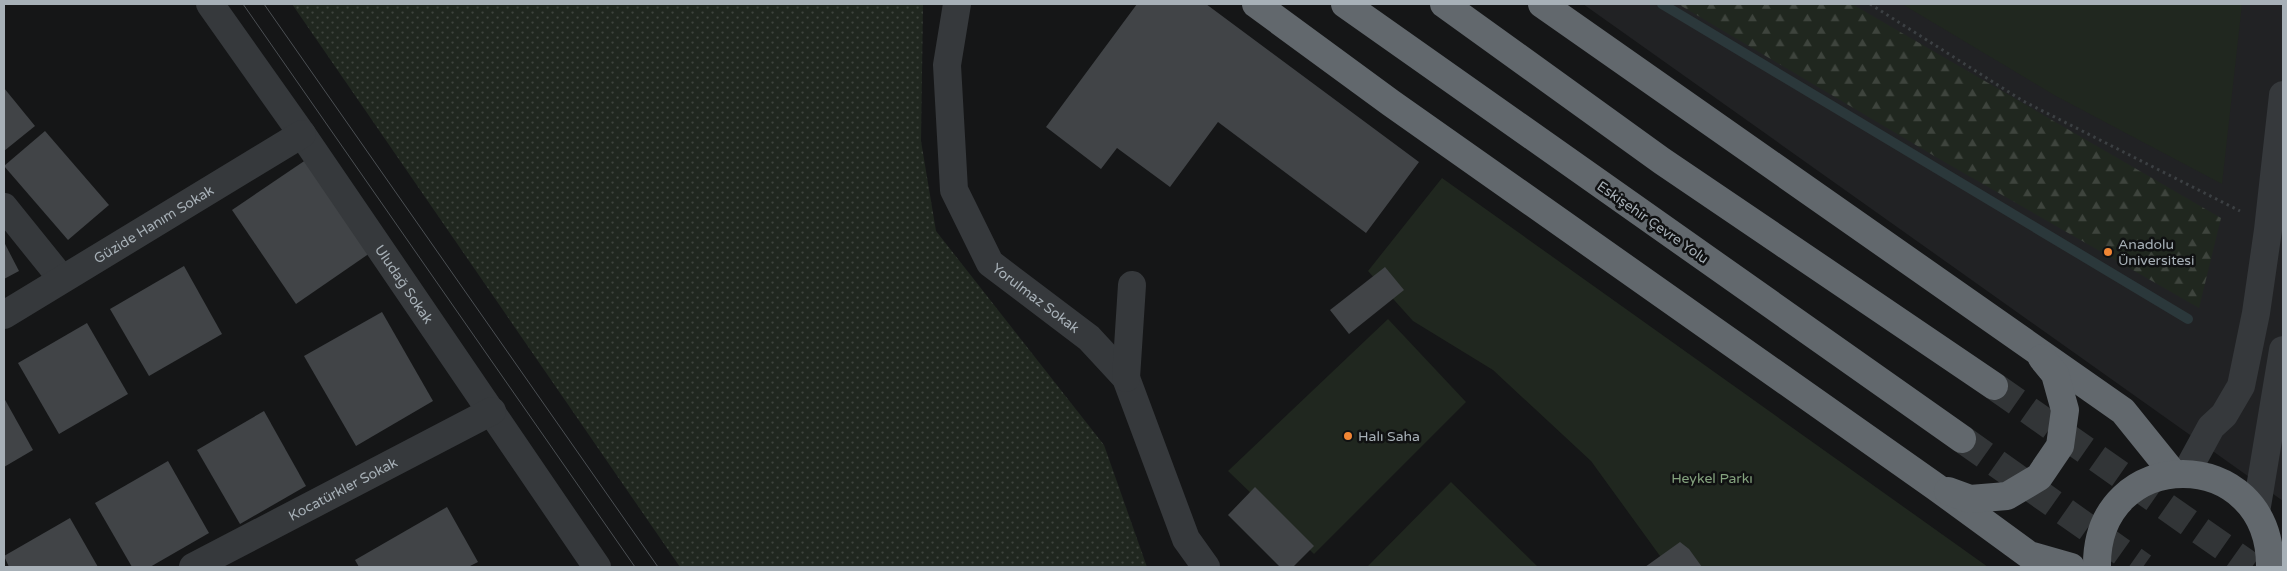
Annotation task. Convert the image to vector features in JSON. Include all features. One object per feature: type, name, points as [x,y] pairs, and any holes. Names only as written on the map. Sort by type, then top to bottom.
[{"type":"highway","points":[[1256,4],[1391,103],[2030,555],[2071,567]]},
{"type":"highway","name":"Eskişehir Çevre Yolu","points":[[1346,4],[1962,440]]},
{"type":"highway","points":[[1444,4],[1662,160],[1994,386]]},
{"type":"highway","points":[[1542,4],[2123,411],[2180,473]]},
{"type":"highway","points":[[1936,487],[1970,500],[2007,496],[2039,477],[2060,446],[2065,410],[2055,374],[2031,346]]},
{"type":"highway","points":[[2097,567],[2096,546],[2106,520],[2122,497],[2146,481],[2180,473],[2207,476],[2226,484],[2243,496],[2267,525],[2270,567]]},
{"type":"street","name":"Uludağ Sokak","points":[[210,4],[302,134],[598,567]]},
{"type":"street","name":"Yorulmaz Sokak","points":[[957,4],[947,65],[954,190],[990,263],[1089,338],[1126,378],[1153,445],[1186,539],[1206,567]]},
{"type":"street","points":[[2180,473],[2211,427],[2229,408],[2242,386],[2268,230],[2283,95]]},
{"type":"street","name":"Güzide Hanım Sokak","points":[[4,315],[302,134]]},
{"type":"street","points":[[4,206],[62,279]]},
{"type":"street","points":[[1126,378],[1132,285]]},
{"type":"street","points":[[2267,525],[2283,350]]},
{"type":"street","name":"Kocatürkler Sokak","points":[[193,567],[492,411]]},
{"type":"path","points":[[1870,4],[2023,101],[2237,209],[2268,230]]},
{"type":"shaded area","name":"Anadolu Üniversitesi","points":[[1583,4],[2283,4],[2283,501]]},
{"type":"green space","points":[[292,4],[923,4],[921,141],[936,231],[1104,445],[1147,567],[680,567]]},
{"type":"green space","points":[[1678,4],[1852,4],[2221,218],[2199,308],[1941,160]]},
{"type":"green space","points":[[1902,4],[2242,4],[2222,184],[2054,95]]},
{"type":"green space","name":"Heykel Parkı","points":[[1442,178],[1988,567],[1668,567],[1591,461],[1493,370],[1413,321],[1368,271]]},
{"type":"green space","name":"Halı Saha","points":[[1388,319],[1466,402],[1314,554],[1228,471]]},
{"type":"green space","points":[[1451,482],[1538,567],[1367,567]]},
{"type":"building","points":[[1137,4],[1206,4],[1419,162],[1366,233],[1218,122],[1170,187],[1117,148],[1101,169],[1046,127]]},
{"type":"building","points":[[4,88],[35,126],[4,151]]},
{"type":"building","points":[[45,131],[109,205],[68,240],[4,166]]},
{"type":"building","points":[[322,149],[386,242],[296,304],[232,210]]},
{"type":"building","points":[[4,242],[19,271],[4,279]]},
{"type":"building","points":[[184,266],[222,334],[149,376],[110,309]]},
{"type":"building","points":[[1385,267],[1404,290],[1349,334],[1330,310]]},
{"type":"building","points":[[382,312],[433,401],[356,446],[304,356]]},
{"type":"building","points":[[87,323],[128,394],[59,434],[18,363]]},
{"type":"building","points":[[4,398],[33,450],[4,467]]},
{"type":"building","points":[[264,411],[306,486],[240,524],[197,450]]},
{"type":"building","points":[[168,461],[209,533],[150,567],[132,567],[95,503]]},
{"type":"building","points":[[1255,487],[1314,546],[1293,567],[1280,567],[1228,515]]},
{"type":"building","points":[[447,507],[478,562],[468,567],[359,567],[355,560]]},
{"type":"building","points":[[70,518],[98,567],[9,567],[4,556]]},
{"type":"building","points":[[1680,542],[1689,549],[1702,567],[1645,567]]},
{"type":"waterway","points":[[1662,4],[2188,319]]},
{"type":"tunnel","points":[[1994,386],[2252,567]]},
{"type":"tunnel","points":[[1962,439],[2143,567]]},
{"type":"tram line","points":[[243,4],[635,567]]},
{"type":"tram line","points":[[264,4],[658,567]]},
{"type":"place","name":"Anadolu Üniversitesi","points":[[2108,252]]},
{"type":"place","name":"Halı Saha","points":[[1348,436]]}]
